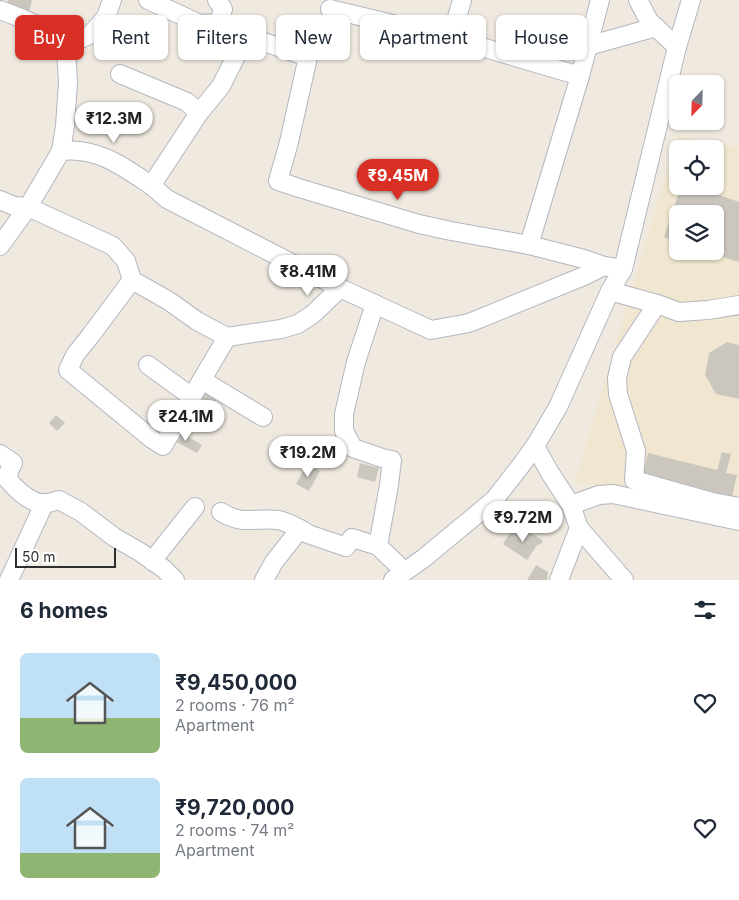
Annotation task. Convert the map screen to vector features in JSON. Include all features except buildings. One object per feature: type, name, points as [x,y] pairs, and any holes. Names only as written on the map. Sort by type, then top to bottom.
[{"type":"street","points":[[84,37],[91,34],[106,17],[112,0]]},
{"type":"street","points":[[148,0],[180,15]]},
{"type":"street","points":[[217,0],[223,9],[221,15]]},
{"type":"street","points":[[458,15],[462,0]]},
{"type":"street","points":[[530,245],[580,76],[600,0]]},
{"type":"street","points":[[638,0],[649,21],[677,47]]},
{"type":"street","points":[[221,512],[230,518],[245,521],[262,519],[280,520],[308,534],[346,547],[352,538],[378,546],[398,576],[424,558],[494,500],[535,446],[558,407],[610,291],[623,269],[677,47],[692,0]]},
{"type":"street","points":[[330,9],[360,16]]},
{"type":"street","points":[[0,10],[15,16]]},
{"type":"street","points":[[588,46],[656,28]]},
{"type":"street","points":[[266,43],[308,57],[289,142],[278,180],[419,224],[530,245],[604,266],[623,269]]},
{"type":"street","points":[[486,48],[580,76]]},
{"type":"street","points":[[0,246],[28,207],[61,151],[68,82],[67,60]]},
{"type":"street","points":[[152,186],[200,113],[221,86],[234,60]]},
{"type":"street","points":[[120,74],[187,102],[200,113]]},
{"type":"street","points":[[61,151],[72,150],[101,155],[123,167],[168,198],[340,288],[431,330],[469,323],[604,266]]},
{"type":"street","points":[[0,200],[14,206],[28,207],[113,246],[126,261],[132,280],[227,337],[281,329],[298,324],[313,314],[340,288]]},
{"type":"street","points":[[132,280],[74,355],[68,370],[163,446],[227,337]]},
{"type":"street","points":[[610,291],[680,312],[739,305]]},
{"type":"street","points":[[375,304],[356,362],[344,414],[344,431],[353,448],[392,460],[378,546]]},
{"type":"street","points":[[657,304],[622,357],[617,378],[618,394],[636,451],[634,480],[712,502],[739,507]]},
{"type":"street","points":[[148,364],[192,396]]},
{"type":"street","points":[[202,380],[264,417]]},
{"type":"street","points":[[535,446],[571,505],[579,528],[624,580]]},
{"type":"street","points":[[0,454],[13,463],[9,471],[8,480],[20,492],[32,500],[44,504],[59,500],[81,512],[114,537],[164,568],[175,580]]},
{"type":"street","points":[[571,505],[598,495],[613,494],[739,521]]},
{"type":"street","points":[[9,580],[44,504]]},
{"type":"street","points":[[152,561],[195,506]]},
{"type":"street","points":[[559,580],[579,528]]},
{"type":"street","points":[[264,580],[274,562],[300,529]]},
{"type":"shaded area","points":[[677,136],[700,140],[676,140]]},
{"type":"shaded area","points":[[724,144],[739,147],[739,523],[575,482],[669,163],[669,195],[724,195]]}]
